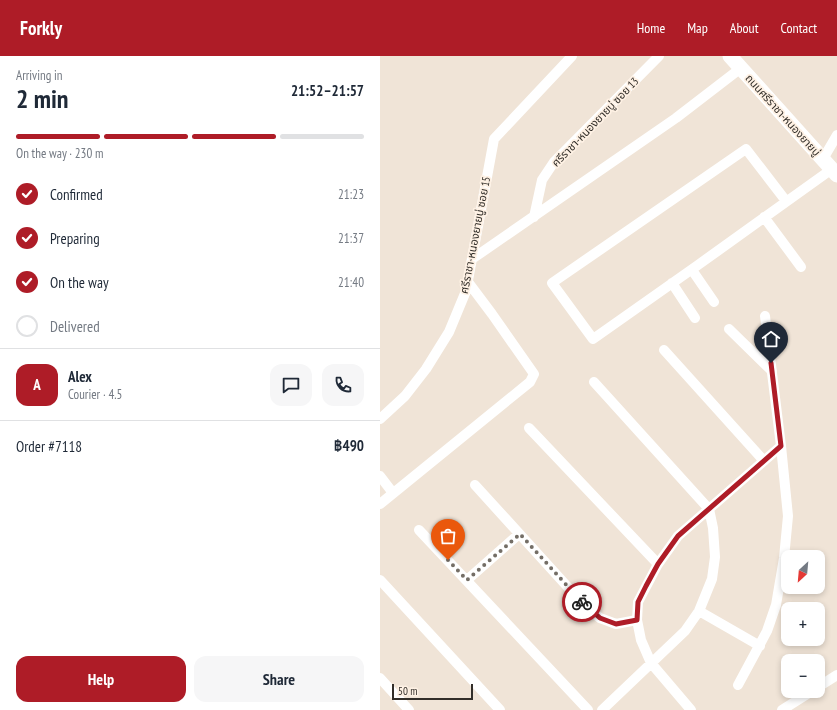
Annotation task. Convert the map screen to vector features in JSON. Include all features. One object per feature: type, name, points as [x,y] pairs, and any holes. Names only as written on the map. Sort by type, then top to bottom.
[{"type":"main road","name":"ถนนศรีราชา-หนองยายบู่","points":[[730,56],[830,167]]},
{"type":"street","name":"ศรีราชา-หนองยายบู่ ซอย 15","points":[[380,419],[404,396],[426,369],[449,332],[466,291],[494,139],[572,56]]},
{"type":"street","name":"ศรีราชา-หนองยายบู่ ซอย 13","points":[[534,217],[542,180],[554,162],[659,56]]},
{"type":"street","points":[[472,259],[676,118],[741,68]]},
{"type":"street","points":[[786,201],[746,149],[552,283],[593,339],[692,270],[786,201],[830,167],[837,135]]},
{"type":"street","points":[[764,217],[801,267]]},
{"type":"street","points":[[692,270],[714,302]]},
{"type":"street","points":[[380,504],[530,382],[534,374],[468,282]]},
{"type":"street","points":[[672,283],[695,318]]},
{"type":"street","points":[[738,684],[760,646],[776,605],[784,558],[788,516],[765,316]]},
{"type":"street","points":[[729,329],[772,372]]},
{"type":"street","points":[[664,350],[764,461]]},
{"type":"street","points":[[594,382],[709,509],[713,528],[715,557],[712,578],[699,611],[685,631],[602,710]]},
{"type":"street","points":[[529,428],[658,564]]},
{"type":"street","points":[[691,710],[651,663],[641,640],[637,620],[638,602],[658,564],[678,536],[781,446]]},
{"type":"street","points":[[380,476],[394,493]]},
{"type":"street","points":[[475,485],[585,606],[600,618],[616,624],[637,620]]},
{"type":"street","points":[[419,530],[588,710]]},
{"type":"street","points":[[467,580],[520,534]]},
{"type":"street","points":[[380,580],[500,710]]},
{"type":"street","points":[[699,611],[760,646]]},
{"type":"street","points":[[825,683],[837,675]]},
{"type":"street","points":[[380,678],[409,710]]},
{"type":"street","points":[[782,710],[801,698]]},
{"type":"way so far","points":[[448,560],[467,580],[520,534],[582,602]]},
{"type":"route","points":[[582,602],[600,618],[616,624],[637,620],[638,602],[658,564],[678,536],[781,446],[771,363]]}]
